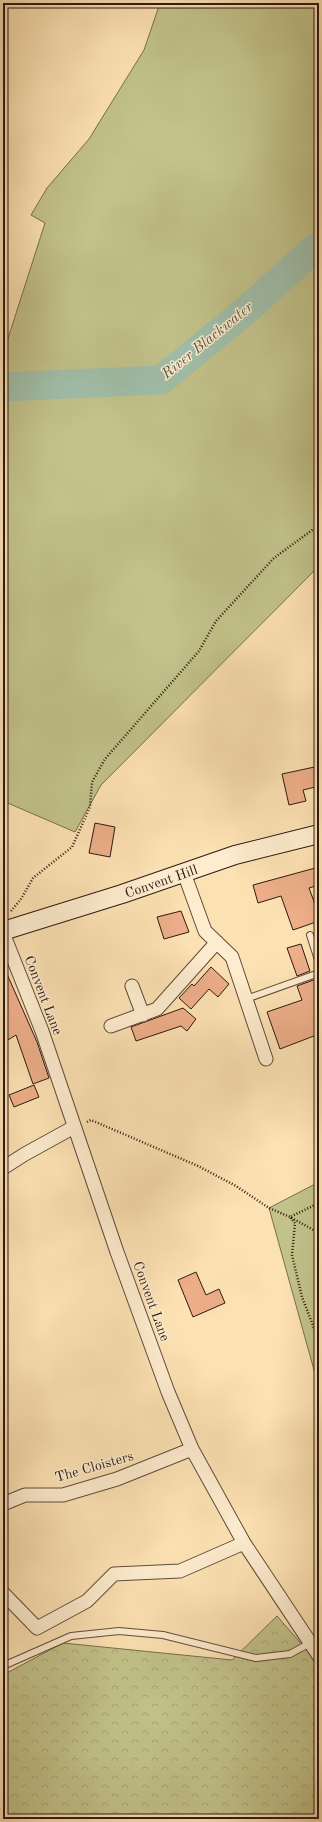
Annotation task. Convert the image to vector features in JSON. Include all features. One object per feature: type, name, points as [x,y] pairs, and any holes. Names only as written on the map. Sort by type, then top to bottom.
[{"type":"main road","name":"Convent Hill","points":[[5,926],[122,894],[235,855],[319,834]]},
{"type":"street","points":[[184,873],[205,931],[232,957],[266,1059]]},
{"type":"street","name":"Convent Lane","points":[[5,926],[74,1127],[168,1392],[192,1449],[244,1543],[319,1656]]},
{"type":"street","points":[[111,1026],[157,1009],[216,942]]},
{"type":"street","points":[[132,986],[143,1014]]},
{"type":"street","points":[[3,1168],[74,1127]]},
{"type":"street","name":"The Cloisters","points":[[3,1504],[25,1495],[63,1494],[118,1479],[192,1449]]},
{"type":"street","points":[[3,1593],[37,1628],[87,1601],[114,1574],[180,1571],[244,1543]]},
{"type":"lane","points":[[310,935],[319,963]]},
{"type":"lane","points":[[246,998],[319,973]]},
{"type":"lane","points":[[3,1666],[71,1636],[119,1631],[163,1635],[256,1658],[290,1654],[310,1643]]},
{"type":"path","points":[[5,926],[33,878],[72,847],[90,807],[92,782],[105,759],[199,651],[221,615],[274,558],[319,525]]},
{"type":"path","points":[[74,1127],[91,1120],[198,1166],[236,1186],[269,1208],[290,1217],[319,1233]]},
{"type":"path","points":[[290,1217],[319,1203]]},
{"type":"path","points":[[290,1217],[295,1223],[292,1255],[302,1297],[319,1341]]},
{"type":"green space","points":[[160,3],[319,3],[319,566],[101,785],[75,832],[3,801],[3,354],[45,223],[31,215],[47,188],[89,139],[144,50]]},
{"type":"green space","points":[[319,1182],[319,1388],[269,1208]]},
{"type":"green space","points":[[277,1616],[319,1664],[319,1819],[3,1819],[3,1675],[63,1643],[232,1660]]},
{"type":"building","points":[[319,766],[319,786],[303,790],[306,801],[289,805],[282,774]]},
{"type":"building","points":[[95,823],[115,827],[110,857],[89,853]]},
{"type":"building","points":[[319,867],[319,885],[309,888],[319,915],[319,921],[293,930],[281,896],[258,903],[253,885]]},
{"type":"building","points":[[181,911],[189,932],[164,939],[157,917]]},
{"type":"building","points":[[301,944],[310,971],[297,976],[287,948]]},
{"type":"building","points":[[3,965],[37,1042],[49,1078],[33,1084],[16,1035],[3,1043]]},
{"type":"building","points":[[211,967],[229,984],[218,997],[209,989],[191,1009],[179,998],[192,984],[194,986]]},
{"type":"building","points":[[319,978],[319,1034],[280,1049],[267,1012],[302,1000],[297,986]]},
{"type":"building","points":[[183,1008],[196,1019],[187,1031],[181,1026],[136,1041],[131,1027]]},
{"type":"building","points":[[34,1085],[39,1097],[14,1107],[9,1095]]},
{"type":"building","points":[[196,1272],[206,1295],[219,1289],[225,1303],[193,1317],[178,1280]]},
{"type":"waterway","name":"River Blackwater","points":[[3,387],[161,380],[244,312],[315,248],[319,247]]}]
